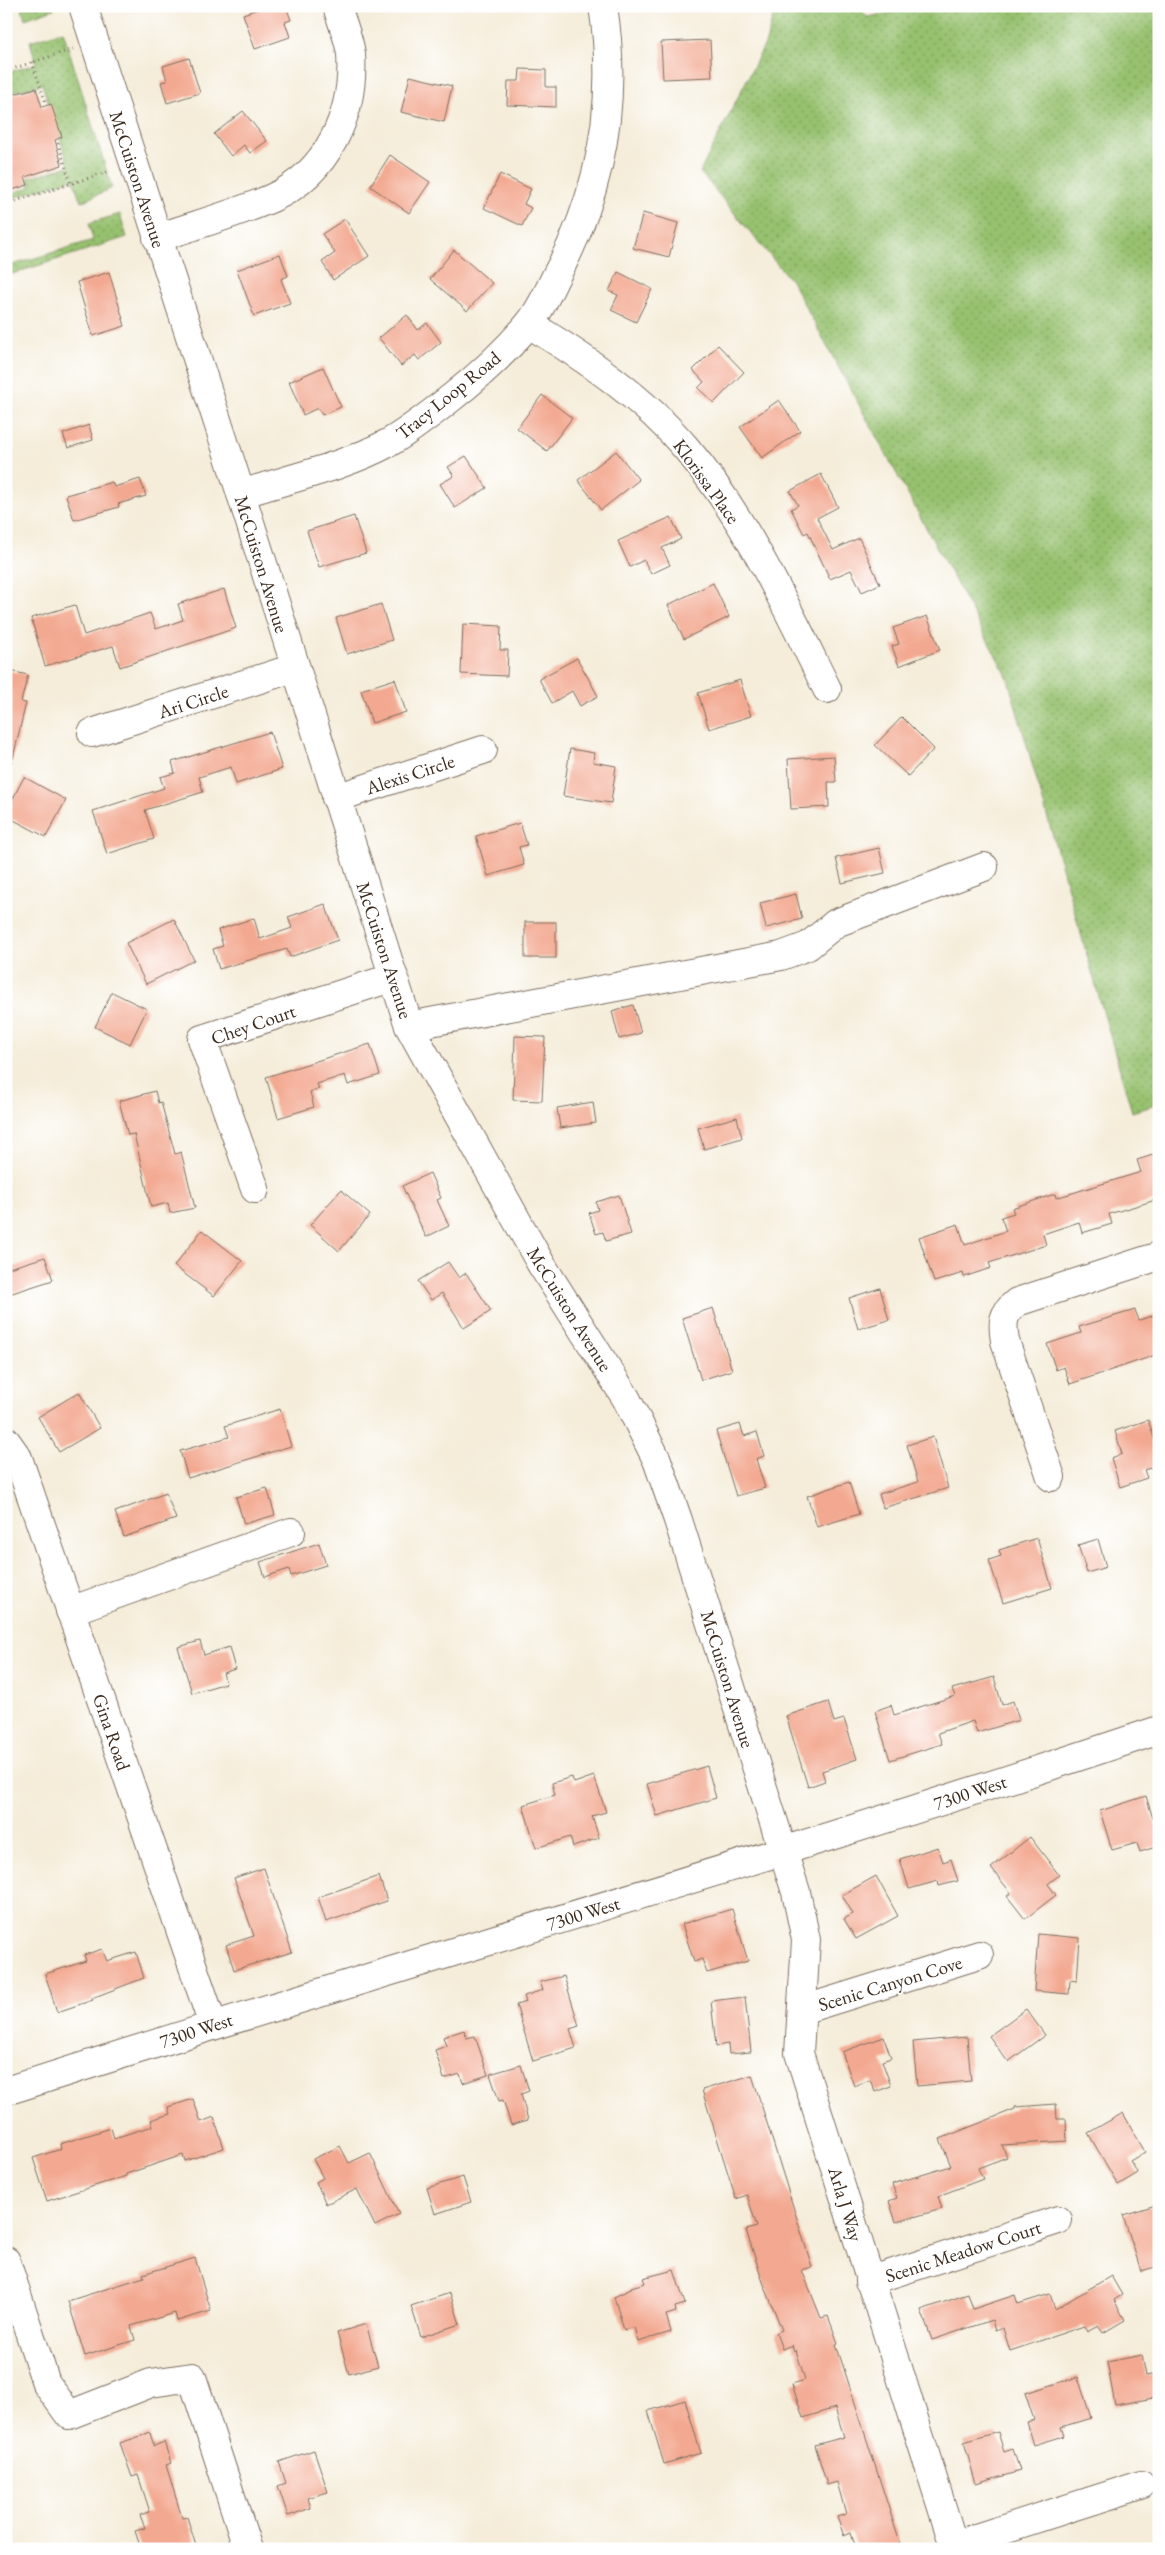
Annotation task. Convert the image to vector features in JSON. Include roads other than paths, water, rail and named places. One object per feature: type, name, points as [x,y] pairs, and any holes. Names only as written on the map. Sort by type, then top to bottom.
[{"type":"street","name":"McCuiston Avenue","points":[[83,6],[241,494],[294,668],[409,1026],[541,1264],[626,1398],[657,1460],[678,1520],[783,1852]]},
{"type":"street","points":[[157,238],[273,198],[304,176],[321,160],[341,124],[350,84],[350,51],[337,6]]},
{"type":"street","name":"Tracy Loop Road","points":[[241,494],[359,457],[390,441],[415,426],[476,378],[529,324],[568,253],[584,215],[602,160],[609,84],[608,37],[603,6]]},
{"type":"street","name":"Klorissa Place","points":[[529,324],[616,382],[685,447],[704,471],[742,528],[827,689]]},
{"type":"street","name":"Ari Circle","points":[[92,733],[294,668]]},
{"type":"street","name":"Alexis Circle","points":[[336,798],[483,750]]},
{"type":"street","points":[[409,1026],[781,956],[808,946],[836,923],[984,867]]},
{"type":"street","name":"Chey Court","points":[[255,1189],[202,1039],[394,977]]},
{"type":"street","points":[[1051,1477],[1005,1341],[1003,1318],[1008,1309],[1017,1302],[1159,1256]]},
{"type":"street","name":"Gina Road","points":[[6,1441],[18,1458],[212,2025]]},
{"type":"street","points":[[70,1611],[291,1532]]},
{"type":"street","name":"7300 West","points":[[6,2091],[212,2025],[783,1852],[1159,1730]]},
{"type":"street","name":"Arla J Way","points":[[783,1852],[796,1892],[806,1940],[800,2053],[869,2281],[955,2547]]},
{"type":"street","name":"Scenic Canyon Cove","points":[[802,2010],[979,1955]]},
{"type":"street","name":"Scenic Meadow Court","points":[[869,2281],[1058,2220]]},
{"type":"street","points":[[6,2261],[46,2383],[69,2415],[151,2383],[192,2377],[248,2549]]},
{"type":"street","points":[[955,2547],[1141,2485]]}]
